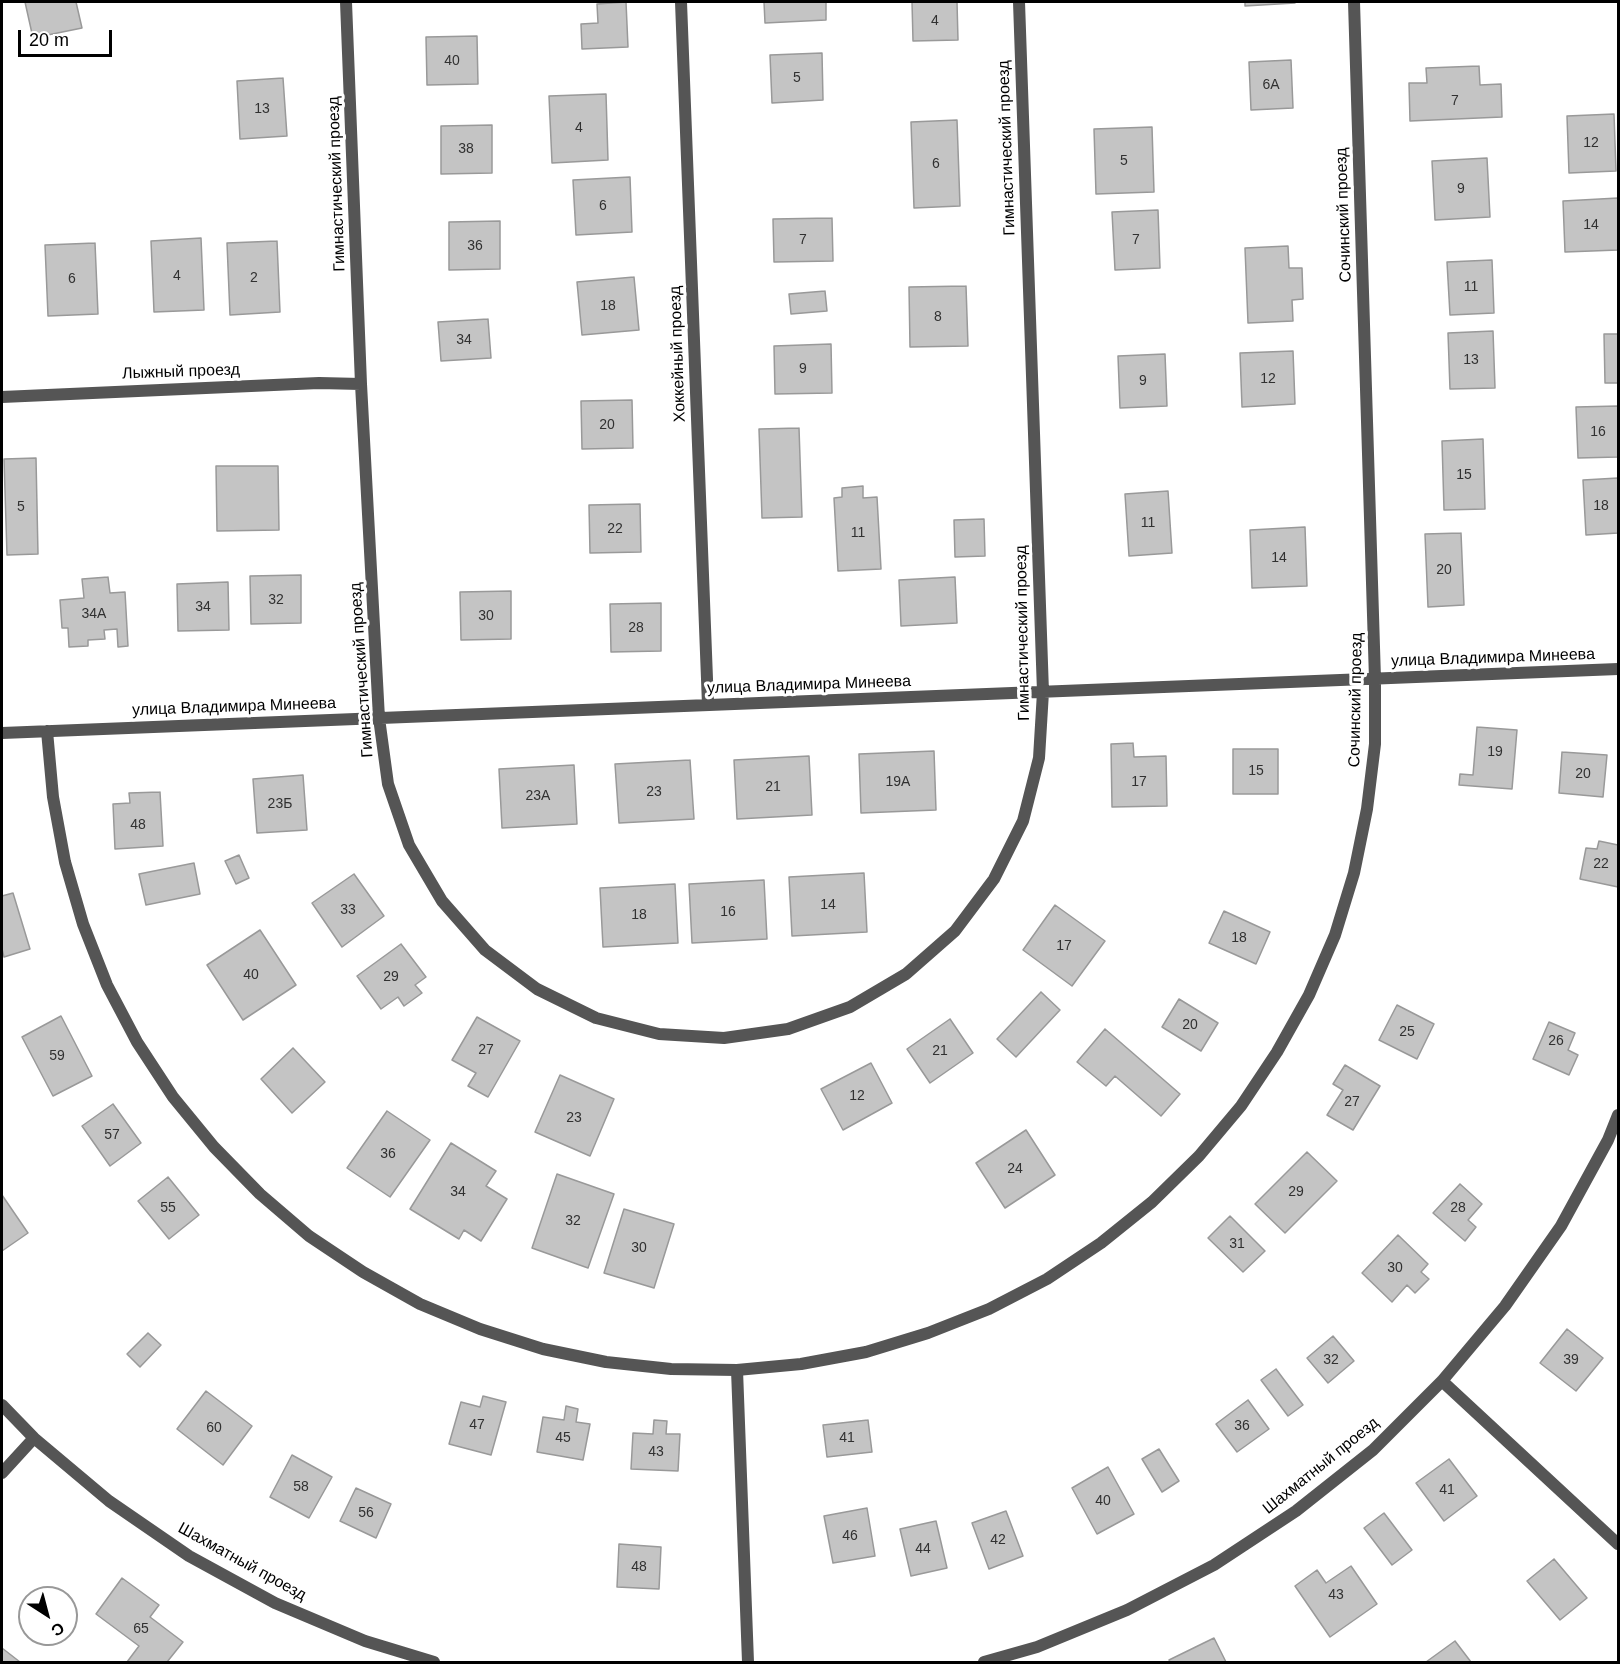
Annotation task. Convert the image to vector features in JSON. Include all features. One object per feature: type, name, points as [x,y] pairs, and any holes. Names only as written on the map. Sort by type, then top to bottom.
[{"type":"street","name":"Гимнастический проезд","points":[[346,2],[361,384],[379,718],[388,784],[409,845],[442,901],[485,950],[537,989],[596,1018],[659,1034],[724,1038],[788,1029],[850,1007],[906,974],[955,931],[994,879],[1023,821],[1039,758],[1043,692],[1018,2]]},
{"type":"street","name":"Хоккейный проезд","points":[[681,2],[708,705]]},
{"type":"street","name":"Сочинский проезд","points":[[47,731],[52,797],[65,862],[83,924],[107,984],[137,1042],[173,1097],[214,1147],[260,1194],[309,1236],[363,1272],[420,1304],[480,1329],[543,1349],[606,1362],[671,1369],[737,1370],[801,1364],[866,1352],[928,1333],[989,1309],[1047,1279],[1101,1243],[1152,1202],[1199,1156],[1241,1107],[1277,1052],[1309,995],[1335,935],[1354,873],[1367,809],[1375,744],[1375,679],[1354,2]]},
{"type":"street","name":"Лыжный проезд","points":[[2,396],[319,383],[361,384]]},
{"type":"street","name":"улица Владимира Минеева","points":[[2,733],[1618,669]]},
{"type":"street","name":"Шахматный проезд","points":[[984,1662],[1037,1647],[1128,1610],[1214,1565],[1305,1504],[1373,1450],[1443,1381],[1505,1306],[1561,1226],[1608,1140],[1618,1115]]},
{"type":"street","points":[[737,1370],[748,1662]]},
{"type":"street","points":[[1443,1381],[1618,1544]]},
{"type":"street","name":"Шахматный проезд","points":[[2,1405],[34,1438],[109,1501],[189,1556],[275,1603],[365,1641],[434,1662]]},
{"type":"street","points":[[2,1473],[34,1438]]},
{"type":"building","points":[[25,2],[76,2],[82,28],[33,38]]},
{"type":"building","points":[[626,2],[628,47],[582,49],[581,24],[598,23],[597,4]]},
{"type":"building","points":[[764,2],[826,2],[826,20],[765,23]]},
{"type":"building","points":[[912,2],[957,2],[958,40],[913,41]]},
{"type":"building","points":[[1245,2],[1295,2],[1295,3],[1245,6]]},
{"type":"building","points":[[477,36],[478,84],[427,85],[426,37]]},
{"type":"building","points":[[822,53],[823,100],[772,103],[770,55]]},
{"type":"building","points":[[1291,60],[1293,108],[1251,110],[1249,62]]},
{"type":"building","points":[[1479,66],[1480,85],[1501,84],[1502,117],[1410,121],[1409,83],[1427,83],[1426,68]]},
{"type":"building","points":[[283,78],[287,136],[240,139],[237,81]]},
{"type":"building","points":[[606,94],[608,160],[552,163],[549,96]]},
{"type":"building","points":[[1614,114],[1616,171],[1569,173],[1567,116]]},
{"type":"building","points":[[957,120],[960,206],[914,208],[911,122]]},
{"type":"building","points":[[492,125],[492,173],[441,174],[441,126]]},
{"type":"building","points":[[1152,127],[1154,192],[1096,194],[1094,129]]},
{"type":"building","points":[[1487,158],[1490,217],[1435,220],[1432,161]]},
{"type":"building","points":[[630,177],[632,232],[576,235],[573,180]]},
{"type":"building","points":[[1618,198],[1618,250],[1565,252],[1563,201]]},
{"type":"building","points":[[1158,210],[1160,268],[1115,270],[1112,212]]},
{"type":"building","points":[[832,218],[833,261],[774,262],[773,219]]},
{"type":"building","points":[[500,221],[500,269],[449,270],[449,222]]},
{"type":"building","points":[[201,238],[204,310],[154,312],[151,241]]},
{"type":"building","points":[[277,241],[280,312],[230,315],[227,243]]},
{"type":"building","points":[[95,243],[98,314],[48,316],[45,245]]},
{"type":"building","points":[[1288,246],[1289,268],[1302,268],[1303,299],[1292,300],[1293,321],[1248,323],[1245,248]]},
{"type":"building","points":[[1492,260],[1494,313],[1450,315],[1447,262]]},
{"type":"building","points":[[634,277],[639,330],[582,335],[577,282]]},
{"type":"building","points":[[966,286],[968,346],[910,347],[909,287]]},
{"type":"building","points":[[825,291],[827,311],[791,314],[789,294]]},
{"type":"building","points":[[488,319],[491,358],[441,361],[438,322]]},
{"type":"building","points":[[1493,331],[1495,388],[1450,389],[1448,333]]},
{"type":"building","points":[[1604,334],[1618,334],[1618,383],[1605,383]]},
{"type":"building","points":[[831,344],[832,393],[775,394],[774,346]]},
{"type":"building","points":[[1293,351],[1295,404],[1242,407],[1240,353]]},
{"type":"building","points":[[1165,354],[1167,406],[1120,408],[1118,356]]},
{"type":"building","points":[[632,400],[633,448],[582,449],[581,401]]},
{"type":"building","points":[[1618,406],[1618,457],[1578,458],[1576,407]]},
{"type":"building","points":[[799,428],[802,517],[762,518],[759,429]]},
{"type":"building","points":[[1483,439],[1485,509],[1444,510],[1442,441]]},
{"type":"building","points":[[36,458],[38,554],[7,555],[4,459]]},
{"type":"building","points":[[216,466],[278,466],[279,530],[217,531]]},
{"type":"building","points":[[1618,478],[1618,533],[1586,535],[1583,480]]},
{"type":"building","points":[[863,486],[863,498],[877,497],[881,569],[838,571],[834,498],[842,497],[842,488]]},
{"type":"building","points":[[1168,491],[1172,553],[1129,556],[1125,494]]},
{"type":"building","points":[[640,504],[641,552],[590,553],[589,505]]},
{"type":"building","points":[[984,519],[985,556],[955,557],[954,520]]},
{"type":"building","points":[[1305,527],[1307,586],[1252,588],[1250,530]]},
{"type":"building","points":[[1461,533],[1464,605],[1428,607],[1425,534]]},
{"type":"building","points":[[301,575],[301,623],[251,624],[250,576]]},
{"type":"building","points":[[108,577],[110,593],[125,592],[128,646],[118,647],[117,629],[104,630],[105,639],[88,640],[88,646],[69,647],[68,628],[62,628],[60,600],[84,598],[82,579]]},
{"type":"building","points":[[955,577],[957,623],[901,626],[899,580]]},
{"type":"building","points":[[228,582],[229,630],[178,631],[177,584]]},
{"type":"building","points":[[511,591],[511,639],[461,640],[460,592]]},
{"type":"building","points":[[661,603],[661,651],[611,652],[610,604]]},
{"type":"building","points":[[1477,727],[1517,730],[1512,789],[1459,785],[1460,774],[1473,775]]},
{"type":"building","points":[[1133,743],[1134,757],[1166,756],[1167,806],[1112,807],[1111,744]]},
{"type":"building","points":[[1233,749],[1278,749],[1278,794],[1233,794]]},
{"type":"building","points":[[934,751],[936,810],[861,813],[859,754]]},
{"type":"building","points":[[1562,752],[1607,755],[1603,797],[1559,793]]},
{"type":"building","points":[[809,756],[812,815],[737,819],[734,760]]},
{"type":"building","points":[[690,760],[694,819],[619,823],[615,764]]},
{"type":"building","points":[[574,765],[577,824],[502,828],[499,769]]},
{"type":"building","points":[[303,775],[307,830],[257,833],[253,779]]},
{"type":"building","points":[[160,792],[163,846],[115,849],[113,804],[130,803],[129,793]]},
{"type":"building","points":[[1599,841],[1618,845],[1618,887],[1580,879],[1586,848],[1597,849]]},
{"type":"building","points":[[239,855],[249,878],[236,884],[225,861]]},
{"type":"building","points":[[194,863],[200,894],[146,905],[139,874]]},
{"type":"building","points":[[864,873],[867,932],[792,936],[789,877]]},
{"type":"building","points":[[354,874],[384,916],[342,947],[312,903]]},
{"type":"building","points":[[764,880],[767,939],[692,943],[689,884]]},
{"type":"building","points":[[675,884],[678,943],[603,947],[600,888]]},
{"type":"building","points":[[13,893],[30,949],[4,957],[2,896]]},
{"type":"building","points":[[1055,905],[1105,941],[1072,986],[1023,950]]},
{"type":"building","points":[[1224,911],[1270,932],[1256,964],[1209,943]]},
{"type":"building","points":[[260,930],[296,985],[243,1020],[207,965]]},
{"type":"building","points":[[401,944],[426,977],[415,985],[422,993],[404,1006],[398,997],[381,1009],[357,976]]},
{"type":"building","points":[[1041,992],[1060,1010],[1016,1057],[997,1039]]},
{"type":"building","points":[[1179,999],[1218,1023],[1201,1051],[1162,1027]]},
{"type":"building","points":[[1397,1005],[1434,1024],[1417,1059],[1379,1040]]},
{"type":"building","points":[[61,1016],[92,1076],[53,1096],[22,1037]]},
{"type":"building","points":[[477,1017],[520,1041],[488,1097],[468,1086],[476,1073],[452,1060]]},
{"type":"building","points":[[950,1019],[973,1053],[930,1083],[907,1049]]},
{"type":"building","points":[[1549,1022],[1575,1033],[1568,1050],[1578,1055],[1569,1075],[1533,1059]]},
{"type":"building","points":[[1105,1029],[1180,1094],[1161,1116],[1115,1076],[1106,1086],[1077,1062]]},
{"type":"building","points":[[293,1048],[325,1082],[292,1113],[261,1079]]},
{"type":"building","points":[[871,1063],[892,1103],[843,1130],[821,1089]]},
{"type":"building","points":[[1345,1065],[1380,1086],[1353,1130],[1327,1115],[1343,1090],[1333,1084]]},
{"type":"building","points":[[560,1075],[614,1099],[590,1156],[535,1132]]},
{"type":"building","points":[[113,1104],[141,1143],[110,1166],[82,1126]]},
{"type":"building","points":[[387,1111],[430,1140],[390,1197],[347,1168]]},
{"type":"building","points":[[1026,1130],[1055,1175],[1005,1208],[976,1163]]},
{"type":"building","points":[[451,1143],[496,1171],[486,1186],[507,1199],[481,1241],[464,1230],[459,1239],[410,1209]]},
{"type":"building","points":[[1307,1152],[1337,1181],[1285,1233],[1255,1204]]},
{"type":"building","points":[[557,1174],[614,1194],[588,1268],[532,1248]]},
{"type":"building","points":[[168,1177],[199,1215],[169,1239],[138,1201]]},
{"type":"building","points":[[1460,1184],[1482,1204],[1468,1220],[1476,1227],[1465,1241],[1433,1213]]},
{"type":"building","points":[[2,1195],[28,1233],[2,1251]]},
{"type":"building","points":[[624,1209],[674,1224],[654,1288],[604,1273]]},
{"type":"building","points":[[1230,1216],[1265,1251],[1243,1272],[1208,1238]]},
{"type":"building","points":[[1398,1235],[1428,1264],[1421,1272],[1429,1279],[1415,1293],[1407,1285],[1392,1302],[1362,1273]]},
{"type":"building","points":[[1567,1329],[1603,1358],[1576,1391],[1540,1363]]},
{"type":"building","points":[[148,1333],[161,1345],[140,1367],[127,1354]]},
{"type":"building","points":[[1333,1336],[1354,1361],[1328,1383],[1307,1358]]},
{"type":"building","points":[[1276,1369],[1303,1405],[1288,1416],[1261,1380]]},
{"type":"building","points":[[206,1391],[252,1426],[223,1465],[177,1429]]},
{"type":"building","points":[[483,1396],[506,1402],[491,1455],[449,1444],[461,1402],[480,1407]]},
{"type":"building","points":[[1248,1400],[1269,1429],[1237,1452],[1216,1424]]},
{"type":"building","points":[[566,1406],[578,1409],[576,1422],[590,1424],[583,1460],[537,1452],[543,1417],[564,1420]]},
{"type":"building","points":[[654,1420],[667,1421],[666,1434],[680,1434],[678,1471],[631,1469],[633,1433],[653,1434]]},
{"type":"building","points":[[868,1420],[872,1452],[827,1457],[823,1425]]},
{"type":"building","points":[[1159,1449],[1179,1481],[1162,1492],[1142,1459]]},
{"type":"building","points":[[292,1455],[332,1477],[309,1518],[270,1497]]},
{"type":"building","points":[[1449,1459],[1477,1496],[1444,1521],[1416,1483]]},
{"type":"building","points":[[1108,1467],[1134,1514],[1097,1534],[1072,1488]]},
{"type":"building","points":[[356,1488],[391,1504],[376,1538],[340,1521]]},
{"type":"building","points":[[867,1508],[875,1556],[833,1563],[824,1516]]},
{"type":"building","points":[[1006,1511],[1023,1556],[989,1569],[972,1523]]},
{"type":"building","points":[[1384,1513],[1412,1550],[1392,1565],[1364,1528]]},
{"type":"building","points":[[936,1521],[947,1568],[911,1576],[900,1529]]},
{"type":"building","points":[[619,1544],[661,1547],[659,1589],[617,1587]]},
{"type":"building","points":[[1554,1559],[1587,1598],[1560,1620],[1527,1581]]},
{"type":"building","points":[[1351,1566],[1377,1604],[1330,1637],[1295,1586],[1317,1570],[1326,1583]]},
{"type":"building","points":[[122,1578],[159,1605],[150,1617],[183,1642],[167,1662],[127,1662],[139,1646],[96,1614]]},
{"type":"building","points":[[1214,1638],[1226,1662],[1170,1662],[1169,1660]]},
{"type":"building","points":[[1455,1641],[1471,1662],[1426,1662]]},
{"type":"building","points":[[2,1648],[20,1662],[2,1662]]}]
